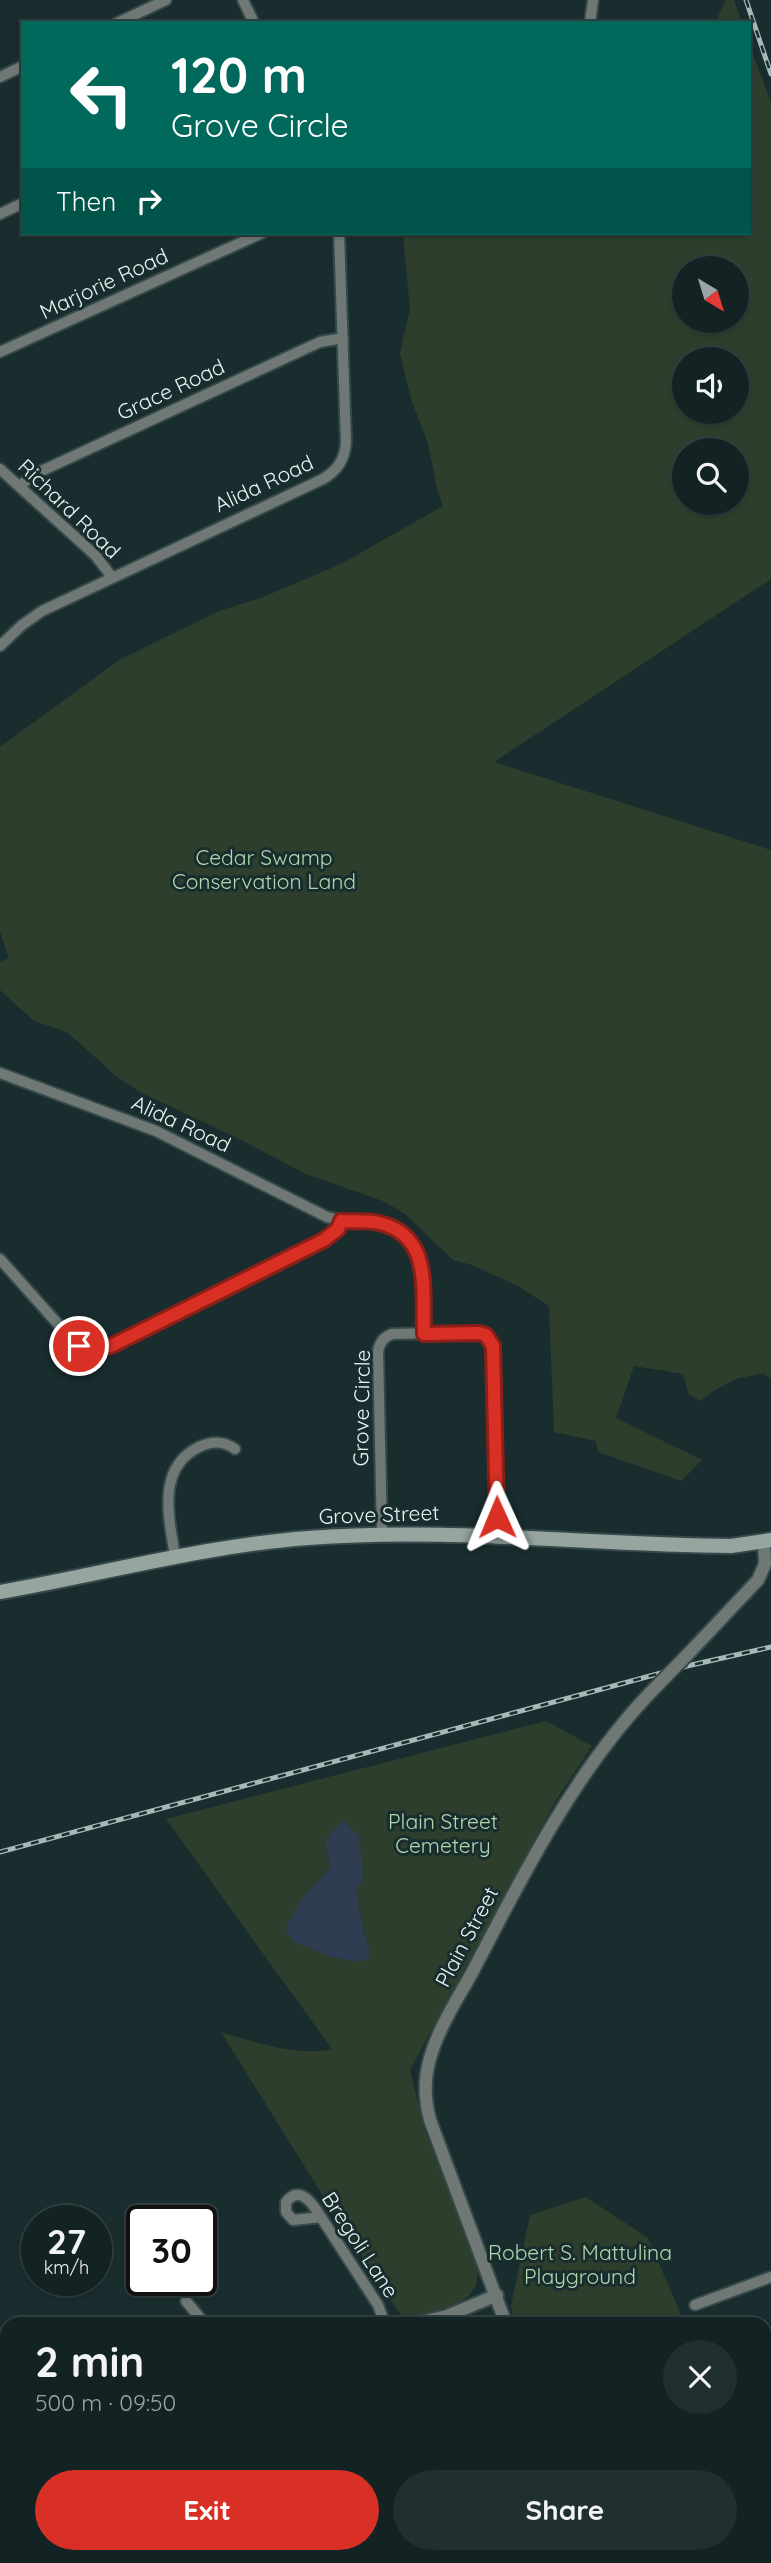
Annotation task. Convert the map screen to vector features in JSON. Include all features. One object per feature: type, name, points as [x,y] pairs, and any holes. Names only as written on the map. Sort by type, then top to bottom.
[{"type":"main road","name":"Grove Street","points":[[0,1592],[175,1556],[281,1540],[382,1534],[497,1535],[723,1546],[767,1541]]},
{"type":"street","points":[[121,21],[166,0]]},
{"type":"street","points":[[243,0],[253,21]]},
{"type":"street","points":[[590,21],[593,0]]},
{"type":"street","points":[[0,77],[21,67]]},
{"type":"street","points":[[0,214],[21,204]]},
{"type":"street","name":"Marjorie Road","points":[[0,352],[258,235]]},
{"type":"street","name":"Alida Road","points":[[0,646],[42,611],[323,479],[335,470],[343,458],[346,442],[339,235]]},
{"type":"street","name":"Grace Road","points":[[19,486],[37,473],[320,342],[343,338]]},
{"type":"street","name":"Richard Road","points":[[0,469],[95,555],[112,577]]},
{"type":"street","name":"Alida Road","points":[[0,1073],[156,1130],[322,1215],[341,1221],[381,1223],[398,1229],[411,1240],[420,1260],[424,1334]]},
{"type":"street","points":[[0,1259],[74,1342],[85,1349],[97,1350],[111,1346],[324,1240],[338,1229],[341,1221]]},
{"type":"street","name":"Grove Circle","points":[[382,1534],[378,1348],[388,1336],[479,1333],[486,1335],[493,1346],[497,1535]]},
{"type":"street","points":[[175,1556],[167,1500],[174,1471],[187,1455],[203,1445],[221,1443],[235,1449]]},
{"type":"street","name":"Plain Street","points":[[504,2317],[430,2120],[425,2090],[428,2066],[443,2028],[481,1955],[547,1838],[609,1741],[650,1692],[758,1580],[765,1564],[767,1541]]},
{"type":"street","name":"Bregoli Lane","points":[[321,2217],[298,2221],[289,2217],[285,2206],[289,2198],[295,2195],[306,2197],[321,2217],[378,2305],[383,2317]]},
{"type":"street","points":[[695,2305],[771,2277]]},
{"type":"street","points":[[439,2317],[497,2295]]},
{"type":"street","points":[[186,2301],[199,2317]]},
{"type":"green space","points":[[726,0],[734,0],[741,21],[716,21]]},
{"type":"green space","name":"Cedar Swamp Conservation Land","points":[[751,49],[771,102],[771,579],[494,762],[771,850],[771,1380],[763,1373],[736,1379],[701,1401],[689,1395],[683,1374],[634,1366],[616,1418],[702,1460],[681,1481],[598,1452],[596,1441],[554,1432],[549,1306],[518,1286],[472,1265],[453,1260],[405,1214],[383,1201],[306,1174],[140,1092],[116,1076],[67,1032],[34,1021],[0,990],[0,962],[9,958],[0,932],[0,747],[119,660],[219,611],[261,598],[341,564],[443,506],[428,443],[411,399],[400,353],[410,309],[403,235],[751,235]]},
{"type":"green space","name":"Plain Street Cemetery","points":[[546,1721],[592,1746],[556,1800],[410,2070],[424,2129],[472,2246],[477,2266],[477,2281],[472,2292],[463,2300],[436,2311],[402,2317],[221,2032],[290,2050],[332,2049],[166,1819]],"holes":[[[325,1850],[360,1859],[363,1879],[356,1889],[364,1934],[370,1948],[359,1962],[332,1957],[299,1942],[303,1897],[331,1867]]]},
{"type":"green space","name":"Robert S. Mattulina Playground","points":[[586,2197],[648,2238],[682,2317],[513,2317],[511,2306],[530,2215]]},
{"type":"water","points":[[343,1821],[359,1836],[363,1879],[356,1890],[364,1934],[370,1948],[369,1957],[359,1962],[332,1957],[294,1942],[285,1929],[303,1897],[331,1867],[327,1841]]},
{"type":"railway","points":[[746,0],[771,74]]},
{"type":"railway","points":[[0,1852],[687,1666],[771,1647]]},
{"type":"route","points":[[79,1346],[97,1350],[111,1346],[324,1240],[338,1229],[341,1221],[373,1222],[393,1227],[411,1240],[420,1260],[424,1334],[479,1333],[486,1335],[493,1346],[497,1517]]}]
